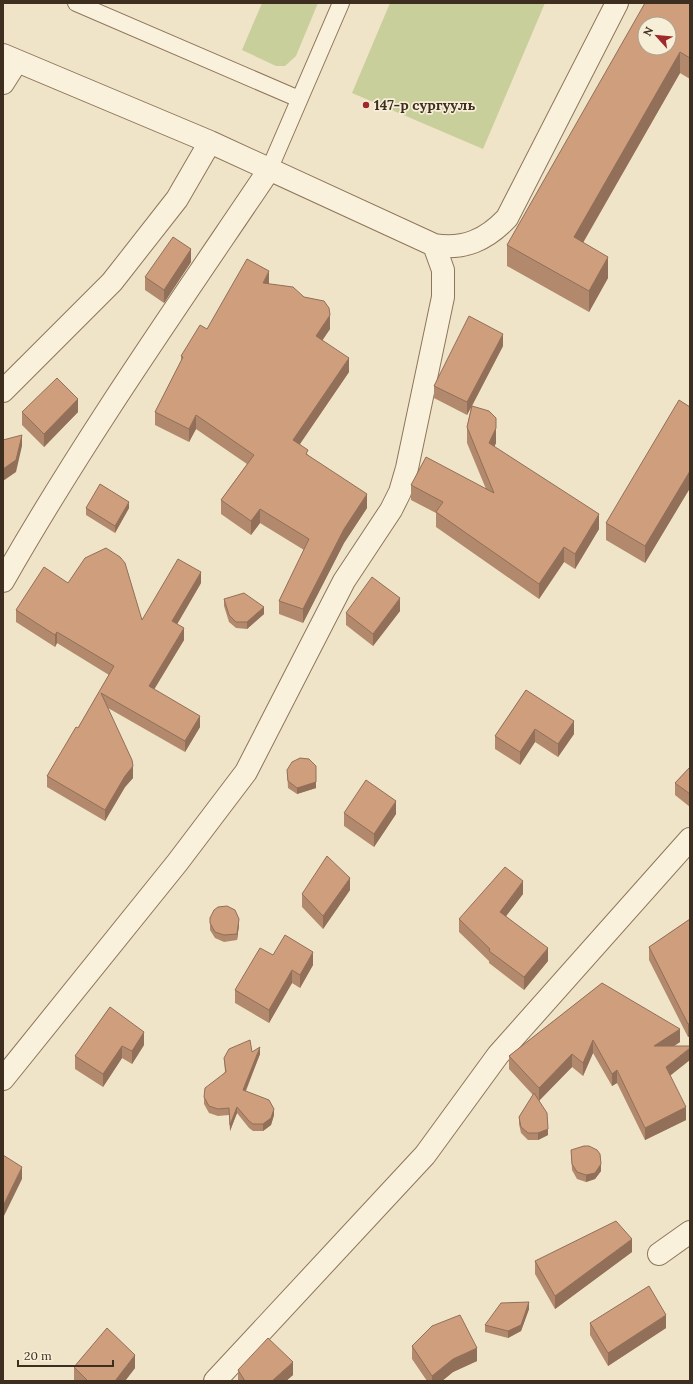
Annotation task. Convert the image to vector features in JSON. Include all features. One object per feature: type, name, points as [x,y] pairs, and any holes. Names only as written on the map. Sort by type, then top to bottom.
[{"type":"street","points":[[3,84],[10,58],[210,142],[434,245],[453,247],[470,244],[492,232],[506,218],[617,3]]},
{"type":"street","points":[[3,391],[112,282],[177,199],[210,142]]},
{"type":"street","points":[[3,581],[28,538],[121,390],[269,170]]},
{"type":"street","points":[[3,1080],[177,863],[246,772],[344,581],[391,510],[400,492],[408,468],[443,297],[443,270],[434,245]]},
{"type":"street","points":[[215,1381],[425,1155],[498,1055],[690,839]]},
{"type":"street","points":[[659,1254],[690,1232]]},
{"type":"lane","points":[[76,3],[299,99]]},
{"type":"lane","points":[[269,170],[341,3]]},
{"type":"green space","points":[[262,3],[318,3],[296,56],[285,66],[276,66],[242,50]]},
{"type":"green space","points":[[390,3],[545,3],[483,149],[352,93]]},
{"type":"building","points":[[645,3],[690,3],[690,58],[680,52],[574,237],[608,257],[589,291],[507,245],[637,17],[637,56],[677,56],[677,16],[638,16]]},
{"type":"building","points":[[173,237],[191,249],[164,290],[145,277]]},
{"type":"building","points":[[247,259],[269,271],[263,283],[293,287],[304,297],[324,301],[329,308],[330,315],[316,336],[349,358],[293,440],[308,450],[306,454],[367,494],[344,529],[303,609],[279,601],[309,539],[260,509],[251,521],[221,500],[254,455],[196,415],[189,429],[155,412],[183,357],[181,356],[200,325],[207,329]]},
{"type":"building","points":[[469,316],[503,334],[467,402],[434,386]]},
{"type":"building","points":[[57,378],[78,399],[44,434],[22,412]]},
{"type":"building","points":[[679,400],[690,407],[690,471],[645,546],[606,523]]},
{"type":"building","points":[[472,406],[489,411],[496,418],[496,428],[489,443],[599,514],[575,554],[564,547],[539,584],[436,512],[443,502],[411,485],[426,457],[494,493],[467,427]]},
{"type":"building","points":[[22,435],[16,460],[3,469],[3,440]]},
{"type":"building","points":[[100,484],[129,502],[115,526],[86,508]]},
{"type":"building","points":[[106,548],[120,557],[125,563],[142,620],[178,559],[201,572],[172,621],[184,628],[149,686],[200,716],[185,741],[101,693],[132,760],[133,766],[125,776],[105,810],[47,776],[76,727],[78,728],[114,666],[57,632],[55,635],[16,610],[44,567],[68,583],[85,558]]},
{"type":"building","points":[[372,577],[400,598],[373,634],[346,613]]},
{"type":"building","points":[[244,593],[264,607],[247,622],[236,622],[229,615],[224,599]]},
{"type":"building","points":[[526,690],[574,721],[558,744],[535,729],[520,752],[495,736]]},
{"type":"building","points":[[300,758],[309,759],[316,766],[316,782],[297,788],[288,781],[287,770],[292,762]]},
{"type":"building","points":[[690,767],[690,794],[675,783]]},
{"type":"building","points":[[366,780],[396,801],[374,834],[344,813]]},
{"type":"building","points":[[327,856],[350,878],[323,916],[302,894]]},
{"type":"building","points":[[505,867],[523,881],[500,912],[548,948],[524,977],[489,951],[490,949],[459,919]]},
{"type":"building","points":[[227,906],[235,910],[239,919],[237,934],[224,935],[215,932],[210,923],[210,918],[214,910],[218,907]]},
{"type":"building","points":[[690,919],[690,1023],[688,1024],[649,947]]},
{"type":"building","points":[[285,935],[313,952],[300,975],[292,970],[269,1010],[235,990],[260,948],[273,955]]},
{"type":"building","points":[[602,983],[680,1029],[654,1046],[690,1046],[690,1048],[666,1067],[686,1107],[645,1128],[617,1070],[612,1074],[593,1040],[583,1063],[572,1054],[539,1088],[509,1056]]},
{"type":"building","points":[[110,1007],[144,1032],[132,1051],[122,1046],[103,1074],[75,1056]]},
{"type":"building","points":[[250,1040],[252,1052],[260,1047],[243,1090],[269,1100],[274,1109],[271,1118],[263,1124],[253,1124],[237,1107],[230,1125],[229,1108],[218,1109],[209,1106],[204,1097],[205,1088],[226,1072],[224,1058],[229,1049]]},
{"type":"building","points":[[534,1093],[547,1113],[548,1129],[538,1133],[528,1133],[521,1127],[519,1117]]},
{"type":"building","points":[[589,1146],[597,1150],[600,1154],[601,1164],[595,1173],[586,1175],[577,1172],[572,1164],[571,1150]]},
{"type":"building","points":[[3,1155],[22,1167],[3,1206]]},
{"type":"building","points":[[616,1221],[632,1239],[555,1296],[535,1261]]},
{"type":"building","points":[[649,1286],[666,1315],[608,1353],[590,1323]]},
{"type":"building","points":[[529,1302],[521,1325],[508,1331],[485,1325],[501,1303]]},
{"type":"building","points":[[460,1315],[477,1348],[453,1359],[432,1376],[412,1346],[432,1326]]},
{"type":"building","points":[[107,1328],[135,1355],[115,1381],[88,1381],[74,1367]]},
{"type":"building","points":[[268,1338],[293,1362],[272,1381],[245,1381],[238,1370]]},
{"type":"place","name":"147-р сургууль","points":[[366,105]]}]
